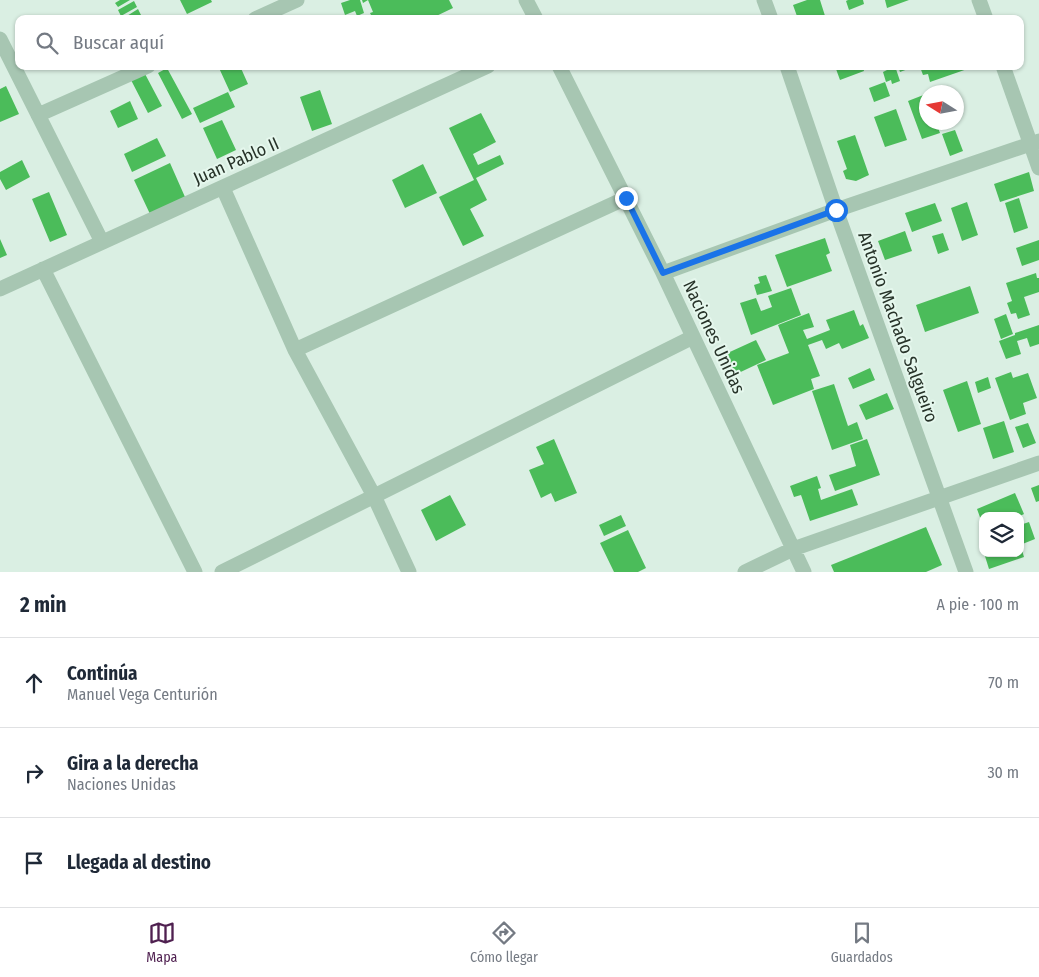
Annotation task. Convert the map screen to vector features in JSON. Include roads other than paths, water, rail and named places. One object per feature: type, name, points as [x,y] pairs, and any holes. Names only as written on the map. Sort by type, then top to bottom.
[{"type":"street","points":[[264,15],[298,0]]},
{"type":"street","points":[[526,0],[534,15]]},
{"type":"street","points":[[764,0],[770,15]]},
{"type":"street","points":[[980,0],[985,15]]},
{"type":"street","points":[[0,40],[15,70]]},
{"type":"street","points":[[15,70],[102,242]]},
{"type":"street","points":[[38,115],[139,70]]},
{"type":"street","name":"Juan Pablo II","points":[[0,288],[479,70]]},
{"type":"street","name":"Naciones Unidas","points":[[561,70],[663,273],[804,572]]},
{"type":"street","name":"Antonio Machado Salgueiro","points":[[788,70],[836,210],[966,572]]},
{"type":"street","points":[[1005,70],[1035,142],[1039,168]]},
{"type":"street","points":[[663,273],[836,210],[1035,142]]},
{"type":"street","points":[[223,188],[295,350],[374,496],[409,572]]},
{"type":"street","points":[[295,350],[626,198]]},
{"type":"street","points":[[43,269],[195,572]]},
{"type":"street","points":[[222,572],[693,337]]},
{"type":"street","points":[[745,572],[793,549],[1039,463]]}]
